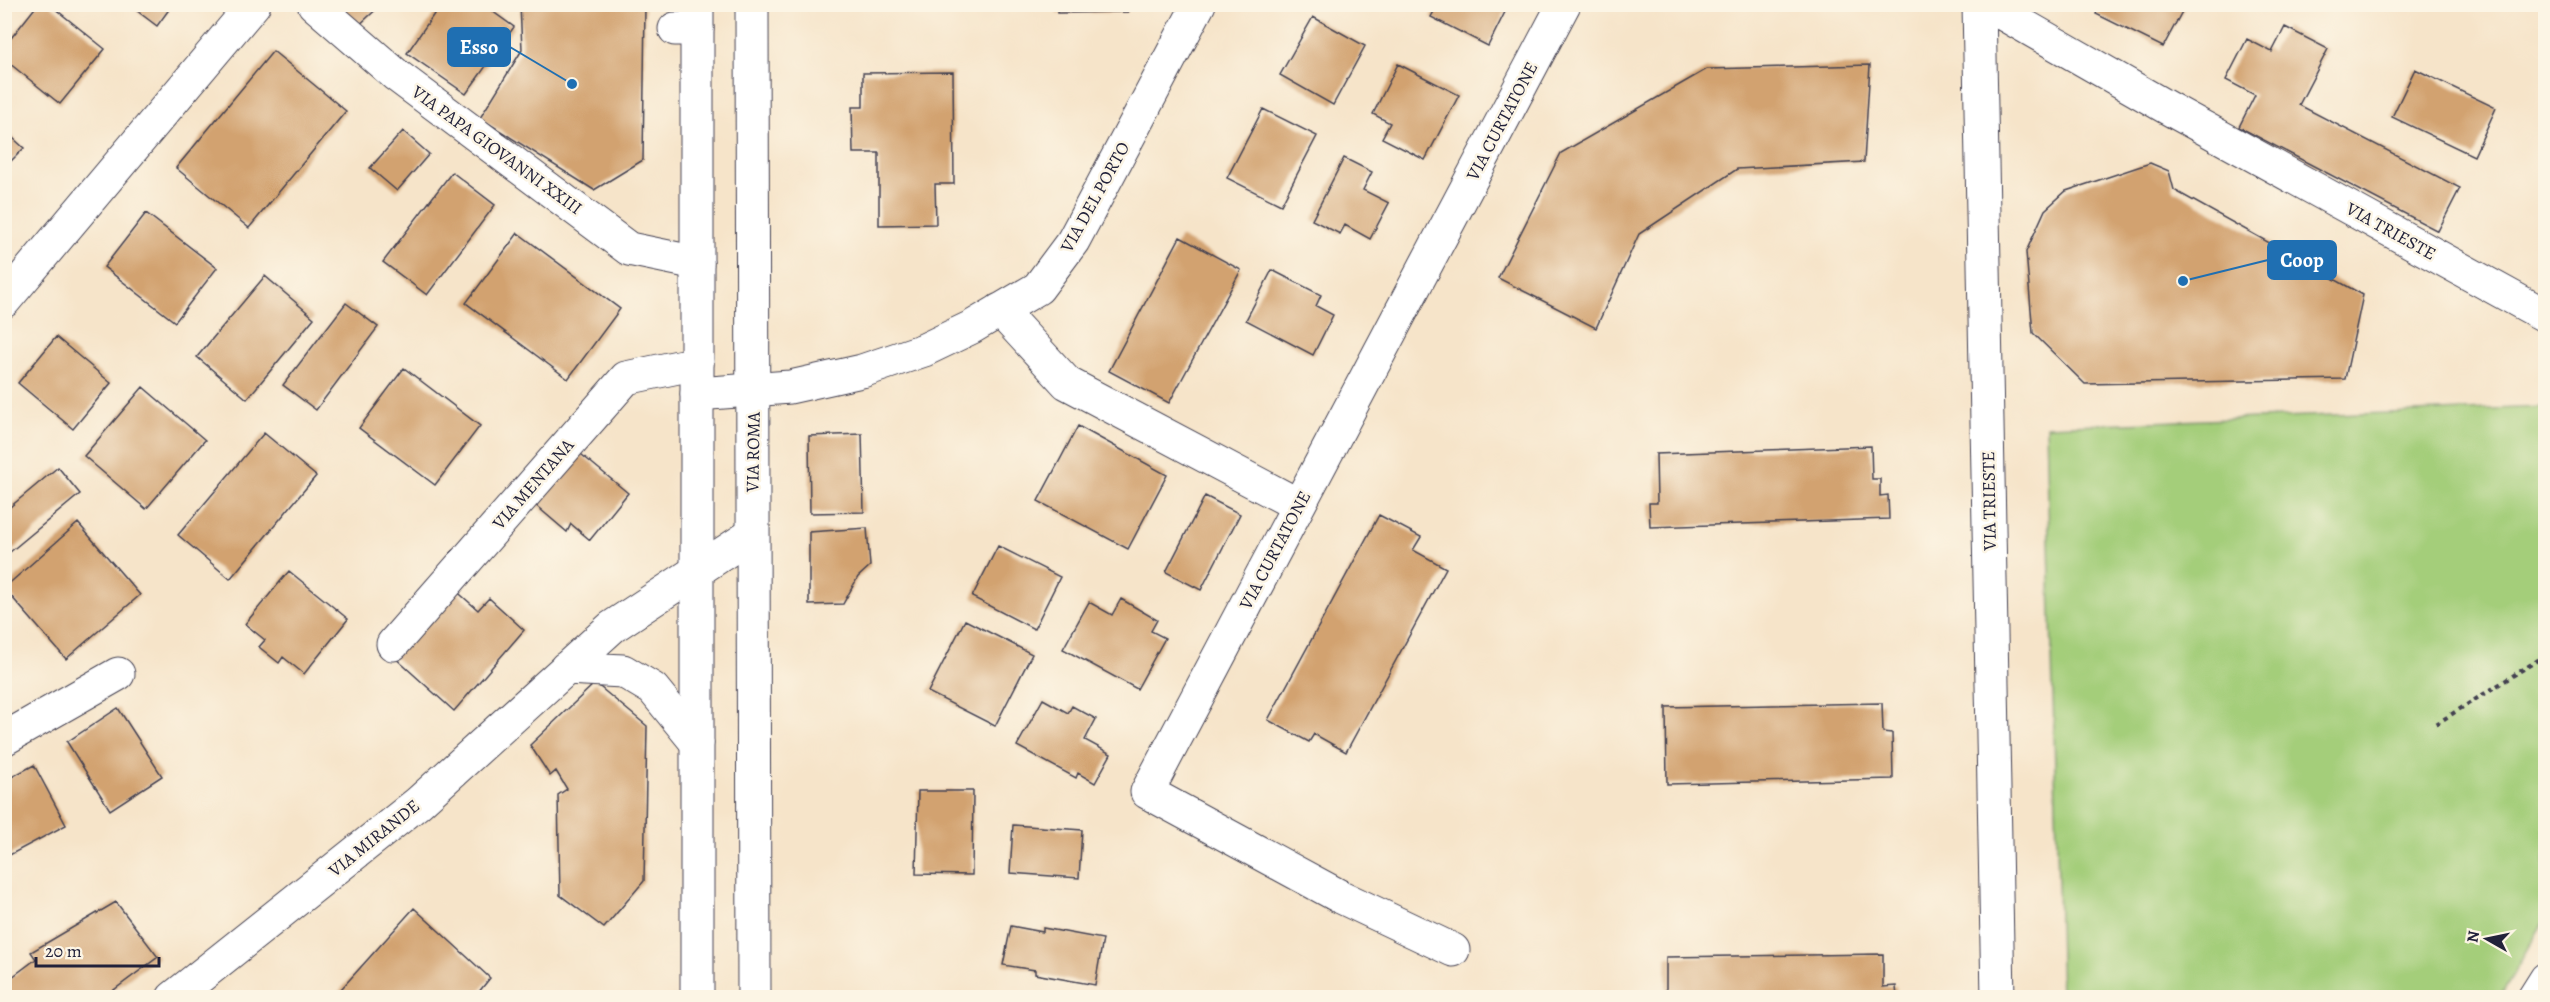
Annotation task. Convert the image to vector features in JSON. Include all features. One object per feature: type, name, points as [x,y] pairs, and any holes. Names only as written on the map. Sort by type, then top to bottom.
[{"type":"street","points":[[4,301],[254,4]]},
{"type":"street","name":"VIA PAPA GIOVANNI XXIII","points":[[314,4],[396,75],[629,249],[697,263]]},
{"type":"street","name":"VIA ROMA","points":[[752,4],[751,535],[754,998]]},
{"type":"street","name":"VIA DEL PORTO","points":[[697,378],[753,390],[790,387],[862,371],[924,350],[972,327],[1038,288],[1073,241],[1199,4]]},
{"type":"street","name":"VIA CURTATONE","points":[[1453,950],[1339,896],[1147,792],[1564,4]]},
{"type":"street","name":"VIA TRIESTE","points":[[1979,4],[1998,998]]},
{"type":"street","name":"VIA TRIESTE","points":[[1986,4],[2166,107],[2546,316]]},
{"type":"street","points":[[690,21],[697,263],[697,998]]},
{"type":"street","points":[[1000,310],[1067,383],[1298,505]]},
{"type":"street","name":"VIA MENTANA","points":[[393,644],[626,378],[697,378]]},
{"type":"street","name":"VIA MIRANDE","points":[[173,998],[418,803],[612,627],[751,535]]},
{"type":"street","points":[[566,668],[623,671],[653,689],[697,743]]},
{"type":"street","points":[[4,739],[117,674]]},
{"type":"street","points":[[2534,998],[2546,979]]},
{"type":"path","points":[[2436,724],[2546,655]]},
{"type":"green space","points":[[2545,407],[2545,919],[2500,997],[2061,997],[2046,426]]},
{"type":"building","points":[[38,4],[49,4],[105,49],[60,104],[4,59],[4,47]]},
{"type":"building","points":[[128,4],[173,4],[157,26]]},
{"type":"building","points":[[330,4],[382,4],[357,27]]},
{"type":"building","points":[[441,4],[482,4],[514,27],[466,94],[407,53]]},
{"type":"building","points":[[520,4],[645,4],[643,160],[594,190],[480,118],[522,50]]},
{"type":"building","points":[[1057,4],[1128,4],[1128,12],[1057,13]]},
{"type":"building","points":[[1438,4],[1509,4],[1488,46],[1431,17]]},
{"type":"building","points":[[2101,4],[2186,4],[2163,47],[2096,14]]},
{"type":"building","points":[[1313,17],[1365,46],[1333,105],[1280,75]]},
{"type":"building","points":[[2285,27],[2328,49],[2299,105],[2460,188],[2438,231],[2239,127],[2255,95],[2226,80],[2247,39],[2272,52]]},
{"type":"building","points":[[273,51],[346,111],[249,228],[176,168]]},
{"type":"building","points":[[1398,64],[1459,95],[1425,160],[1382,138],[1390,123],[1373,114]]},
{"type":"building","points":[[1870,65],[1864,162],[1737,169],[1639,234],[1596,328],[1498,278],[1561,153],[1707,69]]},
{"type":"building","points":[[2415,69],[2496,108],[2474,156],[2392,117]]},
{"type":"building","points":[[953,72],[954,184],[935,184],[936,224],[879,225],[879,153],[853,153],[852,107],[863,107],[863,73]]},
{"type":"building","points":[[1263,109],[1317,136],[1281,205],[1227,178]]},
{"type":"building","points":[[4,130],[24,148],[4,168]]},
{"type":"building","points":[[403,131],[429,154],[397,191],[370,168]]},
{"type":"building","points":[[1344,158],[1372,172],[1363,190],[1389,203],[1370,239],[1345,225],[1340,234],[1312,220]]},
{"type":"building","points":[[2150,163],[2169,171],[2174,190],[2363,295],[2345,379],[2085,384],[2033,333],[2026,252],[2045,210],[2066,191]]},
{"type":"building","points":[[452,172],[495,205],[427,295],[383,262]]},
{"type":"building","points":[[146,213],[217,268],[175,322],[104,267]]},
{"type":"building","points":[[518,233],[620,309],[568,379],[466,303]]},
{"type":"building","points":[[1180,237],[1241,270],[1169,403],[1109,371]]},
{"type":"building","points":[[1272,270],[1321,295],[1316,306],[1333,315],[1313,355],[1246,320]]},
{"type":"building","points":[[265,276],[314,318],[247,399],[197,357]]},
{"type":"building","points":[[346,303],[378,327],[316,410],[283,385]]},
{"type":"building","points":[[56,337],[111,383],[73,429],[18,383]]},
{"type":"building","points":[[404,368],[480,426],[435,485],[359,428]]},
{"type":"building","points":[[143,387],[205,440],[146,509],[84,456]]},
{"type":"building","points":[[1078,426],[1167,475],[1128,549],[1038,501]]},
{"type":"building","points":[[264,433],[316,476],[230,579],[178,535]]},
{"type":"building","points":[[862,434],[864,512],[810,513],[809,436]]},
{"type":"building","points":[[1871,446],[1872,479],[1880,479],[1880,496],[1888,495],[1889,519],[1650,527],[1649,503],[1657,503],[1656,454]]},
{"type":"building","points":[[576,450],[628,493],[590,540],[571,524],[567,532],[533,503]]},
{"type":"building","points":[[58,467],[80,494],[4,557],[4,512]]},
{"type":"building","points":[[1205,496],[1240,514],[1201,590],[1166,572]]},
{"type":"building","points":[[1379,515],[1421,537],[1413,550],[1446,568],[1346,752],[1314,734],[1309,742],[1268,720]]},
{"type":"building","points":[[78,523],[140,595],[66,659],[4,588]]},
{"type":"building","points":[[867,528],[870,566],[858,577],[843,604],[809,605],[809,532]]},
{"type":"building","points":[[998,546],[1060,577],[1034,629],[972,597]]},
{"type":"building","points":[[289,571],[348,619],[304,674],[283,657],[279,663],[259,647],[265,640],[245,624]]},
{"type":"building","points":[[453,588],[478,610],[489,598],[524,630],[454,711],[393,656]]},
{"type":"building","points":[[1121,599],[1157,620],[1151,631],[1165,638],[1137,689],[1063,649],[1089,602],[1112,615]]},
{"type":"building","points":[[965,620],[1032,654],[995,726],[928,692]]},
{"type":"building","points":[[595,683],[647,726],[644,881],[604,928],[560,895],[558,795],[567,789],[556,771],[550,776],[530,745]]},
{"type":"building","points":[[1043,699],[1068,713],[1072,706],[1096,719],[1085,740],[1111,754],[1095,783],[1078,773],[1076,778],[1017,746]]},
{"type":"building","points":[[1882,703],[1883,732],[1892,733],[1893,779],[1667,784],[1666,707]]},
{"type":"building","points":[[118,708],[162,776],[110,810],[67,742]]},
{"type":"building","points":[[34,765],[66,825],[4,858],[4,781]]},
{"type":"building","points":[[918,791],[973,791],[972,875],[916,874]]},
{"type":"building","points":[[1013,825],[1082,830],[1079,878],[1010,873]]},
{"type":"building","points":[[116,902],[158,957],[103,998],[4,998],[4,983],[36,959],[31,952]]},
{"type":"building","points":[[414,908],[490,978],[474,998],[333,998]]},
{"type":"building","points":[[1011,926],[1043,932],[1043,928],[1103,939],[1095,985],[1035,974],[1035,970],[1003,965]]},
{"type":"building","points":[[1883,954],[1883,987],[1896,986],[1897,998],[1666,998],[1666,957]]},
{"type":"place","name":"Esso","points":[[572,84]]},
{"type":"place","name":"Coop","points":[[2183,281]]}]
